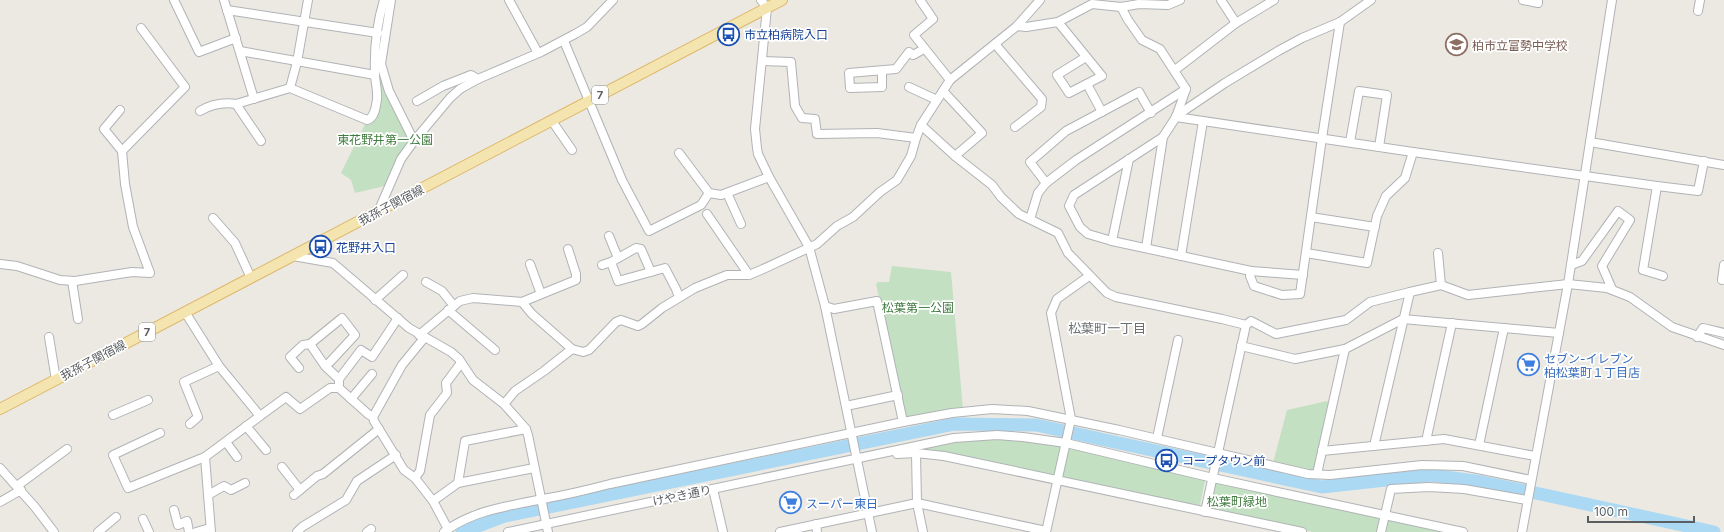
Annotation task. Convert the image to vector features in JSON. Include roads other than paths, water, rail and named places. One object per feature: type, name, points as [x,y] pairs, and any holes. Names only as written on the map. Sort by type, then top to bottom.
[{"type":"main road","name":"我孫子関宿線","points":[[0,409],[552,121],[764,4],[782,0]]},
{"type":"street","points":[[174,0],[199,52],[236,38]]},
{"type":"street","points":[[224,0],[254,99]]},
{"type":"street","points":[[290,88],[297,62],[308,0]]},
{"type":"street","points":[[200,111],[211,105],[229,103],[236,104],[290,88],[367,120],[373,116],[377,98],[375,75],[378,33],[384,0]]},
{"type":"street","points":[[391,0],[381,64],[389,91],[414,140]]},
{"type":"street","points":[[509,0],[538,53]]},
{"type":"street","points":[[378,212],[401,159],[414,140],[450,98],[460,89],[478,79],[564,41],[587,27],[614,0]]},
{"type":"street","points":[[920,0],[933,19],[914,35],[950,80]]},
{"type":"street","points":[[522,302],[532,314],[572,348],[583,352],[589,350],[616,322],[621,320],[638,326],[662,308],[695,288],[727,275],[749,275],[817,244],[833,229],[853,217],[880,192],[897,180],[911,156],[921,125],[950,80],[1017,26],[1040,0]]},
{"type":"street","points":[[1017,26],[1058,22],[1097,2],[1121,7],[1139,4],[1168,5],[1180,0]]},
{"type":"street","points":[[1221,0],[1236,23]]},
{"type":"street","points":[[1175,70],[1236,23],[1274,0]]},
{"type":"street","points":[[1176,116],[1278,51],[1302,38],[1340,22],[1372,0]]},
{"type":"street","points":[[1523,0],[1538,3],[1538,0]]},
{"type":"street","points":[[1522,532],[1568,284],[1612,0]]},
{"type":"street","points":[[1698,11],[1700,0]]},
{"type":"street","points":[[764,4],[762,61],[755,131],[758,154],[769,177],[809,247],[825,306],[872,532]]},
{"type":"street","points":[[1121,7],[1142,40],[1160,49],[1175,70],[1186,90],[1176,116],[1163,137],[1146,248]]},
{"type":"street","points":[[227,10],[378,33]]},
{"type":"street","points":[[1058,22],[1102,76],[1069,93],[1057,75],[1086,57]]},
{"type":"street","points":[[1251,271],[1250,276],[1254,286],[1282,295],[1300,294],[1340,22]]},
{"type":"street","points":[[122,151],[185,87],[141,28]]},
{"type":"street","points":[[564,41],[622,180],[649,231],[701,205],[709,193]]},
{"type":"street","points":[[995,44],[1042,99],[1041,107],[1015,127]]},
{"type":"street","points":[[882,71],[896,69],[909,52],[913,55],[924,49]]},
{"type":"street","points":[[240,51],[375,75]]},
{"type":"street","points":[[762,61],[791,62],[795,106],[802,118],[815,118],[817,134],[877,133],[916,138]]},
{"type":"street","points":[[417,101],[443,86],[471,74],[478,79]]},
{"type":"street","points":[[1087,84],[1102,112]]},
{"type":"street","points":[[909,87],[937,100]]},
{"type":"street","points":[[1030,219],[1038,193],[1046,183],[1076,160],[1186,90]]},
{"type":"street","points":[[943,91],[982,133],[955,156]]},
{"type":"street","points":[[1350,142],[1359,91],[1387,95],[1379,147]]},
{"type":"street","points":[[1046,183],[1030,162],[1066,131],[1138,92],[1151,113]]},
{"type":"street","points":[[236,104],[261,141]]},
{"type":"street","points":[[0,264],[17,266],[60,280],[84,280],[132,272],[150,273],[133,227],[122,151],[104,129],[120,110]]},
{"type":"street","points":[[1176,116],[1413,152],[1698,191],[1704,161]]},
{"type":"street","points":[[1181,256],[1203,120]]},
{"type":"street","points":[[552,121],[572,150]]},
{"type":"street","points":[[921,125],[955,156],[992,185],[1001,197],[1019,214],[1058,233],[1068,253],[1107,293],[1116,297],[1246,325]]},
{"type":"street","points":[[1163,137],[1074,195],[1068,206],[1080,228],[1088,234],[1112,241],[1251,271],[1303,275]]},
{"type":"street","points":[[1590,142],[1724,165]]},
{"type":"street","points":[[1306,253],[1367,262],[1377,216],[1386,196],[1405,178],[1413,152]]},
{"type":"street","points":[[679,153],[709,193],[721,195],[769,177]]},
{"type":"street","points":[[1112,241],[1129,159]]},
{"type":"street","points":[[1657,186],[1644,270],[1663,276]]},
{"type":"street","points":[[727,193],[741,224]]},
{"type":"street","points":[[1571,265],[1582,261],[1618,211],[1630,220],[1602,266],[1612,289]]},
{"type":"street","points":[[707,214],[749,275]]},
{"type":"street","points":[[1311,217],[1375,227]]},
{"type":"street","points":[[213,218],[235,243],[251,278]]},
{"type":"street","points":[[609,236],[618,281],[665,268],[679,297]]},
{"type":"street","points":[[602,265],[636,248],[641,249],[651,272]]},
{"type":"street","points":[[373,417],[402,365],[422,336],[451,308],[460,301],[473,298],[522,302],[576,280],[576,274],[568,249]]},
{"type":"street","points":[[1438,253],[1441,285]]},
{"type":"street","points":[[294,256],[333,263],[398,318],[422,336],[451,352],[473,380],[504,404],[526,429],[546,524]]},
{"type":"street","points":[[530,264],[541,294]]},
{"type":"street","points":[[1722,280],[1724,265]]},
{"type":"street","points":[[375,300],[403,275]]},
{"type":"street","points":[[780,532],[817,528],[869,513],[917,503],[1046,532],[1071,422],[1051,314],[1057,299],[1089,276]]},
{"type":"street","points":[[72,280],[78,319]]},
{"type":"street","points":[[426,282],[442,291],[451,308],[495,350]]},
{"type":"street","points":[[1205,512],[1246,325],[1251,321],[1276,334],[1346,320],[1370,302],[1441,285],[1468,295],[1568,284],[1612,289],[1630,297],[1672,327],[1697,337],[1724,345]]},
{"type":"street","points":[[1374,446],[1410,292]]},
{"type":"street","points":[[825,306],[834,310],[877,301],[904,422]]},
{"type":"street","points":[[185,312],[220,366],[260,416]]},
{"type":"street","points":[[299,368],[290,357],[303,345],[310,344],[342,318],[355,335],[325,366]]},
{"type":"street","points":[[338,388],[339,379],[361,350],[372,357],[398,318]]},
{"type":"street","points":[[1241,346],[1295,359],[1345,349],[1403,318],[1559,333]]},
{"type":"street","points":[[1426,441],[1452,323]]},
{"type":"street","points":[[1479,445],[1504,328]]},
{"type":"street","points":[[1697,337],[1703,328],[1724,333]]},
{"type":"street","points":[[49,337],[56,380]]},
{"type":"street","points":[[1157,438],[1178,340]]},
{"type":"street","points":[[310,344],[325,366],[339,379]]},
{"type":"street","points":[[504,404],[515,391],[544,371],[572,348]]},
{"type":"street","points":[[1316,474],[1345,349]]},
{"type":"street","points":[[415,478],[420,471],[430,415],[447,393],[446,383],[461,363]]},
{"type":"street","points":[[190,424],[198,417],[184,382],[220,366]]},
{"type":"street","points":[[351,399],[372,374]]},
{"type":"street","points":[[160,433],[113,455],[128,488],[205,457],[286,397],[300,409],[330,388],[338,388],[373,417],[404,470],[415,478],[433,501],[446,530],[490,510],[508,505],[541,501],[904,422],[952,413],[992,409],[1028,411],[1071,422],[1157,438],[1218,455],[1308,474],[1330,475],[1422,465],[1456,466],[1531,482]]},
{"type":"street","points":[[846,406],[898,395]]},
{"type":"street","points":[[113,416],[148,400]]},
{"type":"street","points":[[246,426],[266,450]]},
{"type":"street","points":[[282,468],[296,492],[317,476],[323,474],[379,429]]},
{"type":"street","points":[[458,483],[465,441],[526,429]]},
{"type":"street","points":[[857,458],[954,438],[984,435],[1067,440],[1463,532]]},
{"type":"street","points":[[1322,451],[1444,439],[1535,456]]},
{"type":"street","points":[[226,442],[237,457]]},
{"type":"street","points":[[0,502],[67,449]]},
{"type":"street","points":[[857,458],[889,454],[916,453],[944,456],[1302,532]]},
{"type":"street","points":[[916,453],[917,503],[923,532]]},
{"type":"street","points":[[297,532],[302,527],[346,500],[357,481],[396,455]]},
{"type":"street","points":[[196,532],[210,530],[205,457]]},
{"type":"street","name":"けやき通り","points":[[508,532],[857,458]]},
{"type":"street","points":[[0,468],[19,488],[54,532]]},
{"type":"street","points":[[433,501],[458,483],[534,468]]},
{"type":"street","points":[[208,494],[224,486],[231,490],[245,483]]},
{"type":"street","points":[[1381,532],[1391,489],[1429,487],[1464,489],[1528,499]]},
{"type":"street","points":[[713,489],[722,532]]},
{"type":"street","points":[[174,510],[178,525],[187,522],[189,532]]},
{"type":"street","points":[[98,532],[116,517]]},
{"type":"street","points":[[143,519],[149,532]]},
{"type":"waterway","points":[[462,532],[505,516],[955,424],[1036,425],[1322,487],[1431,475],[1482,482],[1714,532]]},
{"type":"place","name":"市立柏病院入口","points":[[728,34]]},
{"type":"place","name":"柏市立富勢中学校","points":[[1457,45]]},
{"type":"place","name":"花野井入口","points":[[320,247]]},
{"type":"place","name":"セブン-イレブン 柏松葉町１丁目店","points":[[1529,365]]},
{"type":"place","name":"コープタウン前","points":[[1166,460]]},
{"type":"place","name":"スーパー東日","points":[[791,503]]},
{"type":"district","name":"松葉町一丁目","points":[[1107,328]]},
{"type":"park label","name":"東花野井第一公園","points":[[385,139]]},
{"type":"park label","name":"松葉第一公園","points":[[918,307]]},
{"type":"park label","name":"松葉町緑地","points":[[1237,501]]}]
